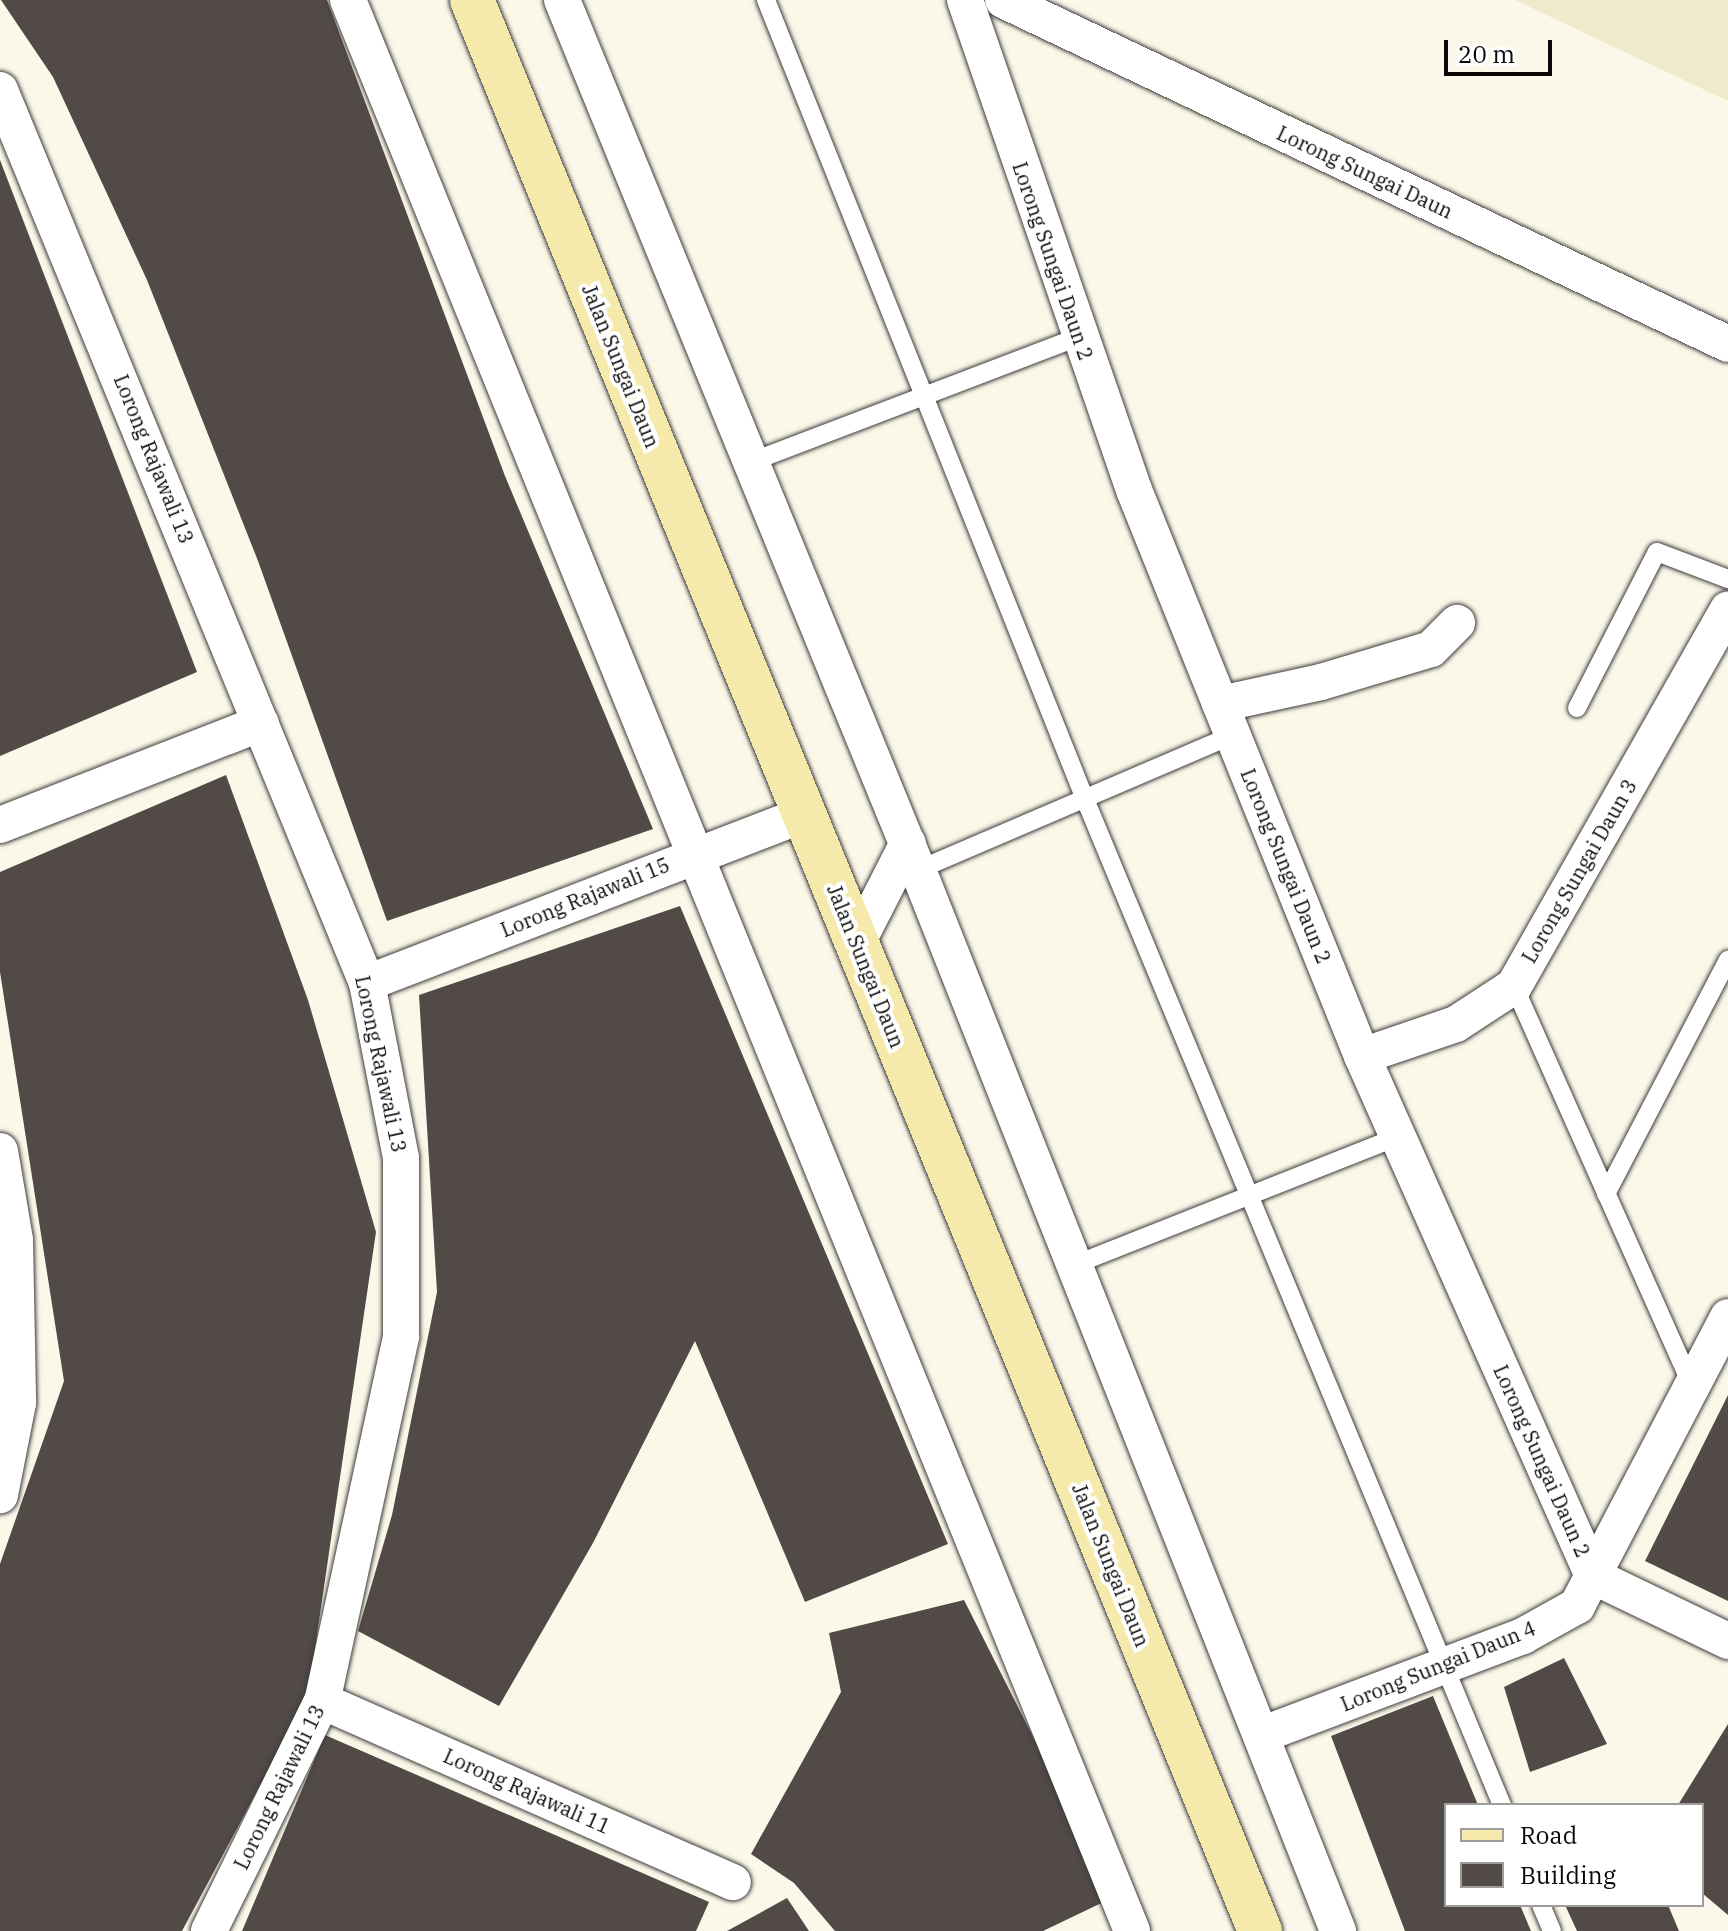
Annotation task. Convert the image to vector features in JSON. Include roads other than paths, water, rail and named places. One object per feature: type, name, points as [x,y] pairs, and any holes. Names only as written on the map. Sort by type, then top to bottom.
[{"type":"street","points":[[348,0],[697,852],[1132,1931]]},
{"type":"street","name":"Jalan Sungai Daun","points":[[472,0],[1260,1931]]},
{"type":"street","points":[[562,0],[913,857],[1338,1931]]},
{"type":"street","name":"Lorong Sungai Daun 2","points":[[965,0],[1078,337],[1227,720],[1362,1056],[1593,1576],[1728,1641]]},
{"type":"street","name":"Lorong Sungai Daun","points":[[1003,0],[1728,344]]},
{"type":"street","name":"Lorong Rajawali 13","points":[[0,90],[367,983],[401,1158],[401,1337],[322,1701],[209,1931]]},
{"type":"street","name":"Lorong Sungai Daun 3","points":[[1362,1056],[1456,1024],[1514,986],[1728,610]]},
{"type":"street","points":[[1227,720],[1321,682],[1431,649],[1457,623]]},
{"type":"street","points":[[0,825],[261,723]]},
{"type":"street","name":"Lorong Rajawali 15","points":[[367,983],[697,852],[804,814]]},
{"type":"street","points":[[857,943],[913,857]]},
{"type":"street","points":[[0,1151],[15,1240],[18,1403],[0,1495]]},
{"type":"street","name":"Lorong Sungai Daun 4","points":[[1261,1735],[1523,1636],[1577,1606],[1728,1317]]},
{"type":"street","name":"Lorong Rajawali 11","points":[[322,1701],[733,1882]]},
{"type":"lane","points":[[766,0],[1085,799],[1501,1803]]},
{"type":"lane","points":[[751,462],[1078,337]]},
{"type":"lane","points":[[1577,708],[1657,552],[1728,579]]},
{"type":"lane","points":[[913,857],[1085,799],[1227,720]]},
{"type":"lane","points":[[1606,1194],[1728,960]]},
{"type":"lane","points":[[1514,986],[1693,1386]]},
{"type":"lane","points":[[1074,1265],[1398,1137]]},
{"type":"lane","points":[[1542,1907],[1552,1931]]}]
